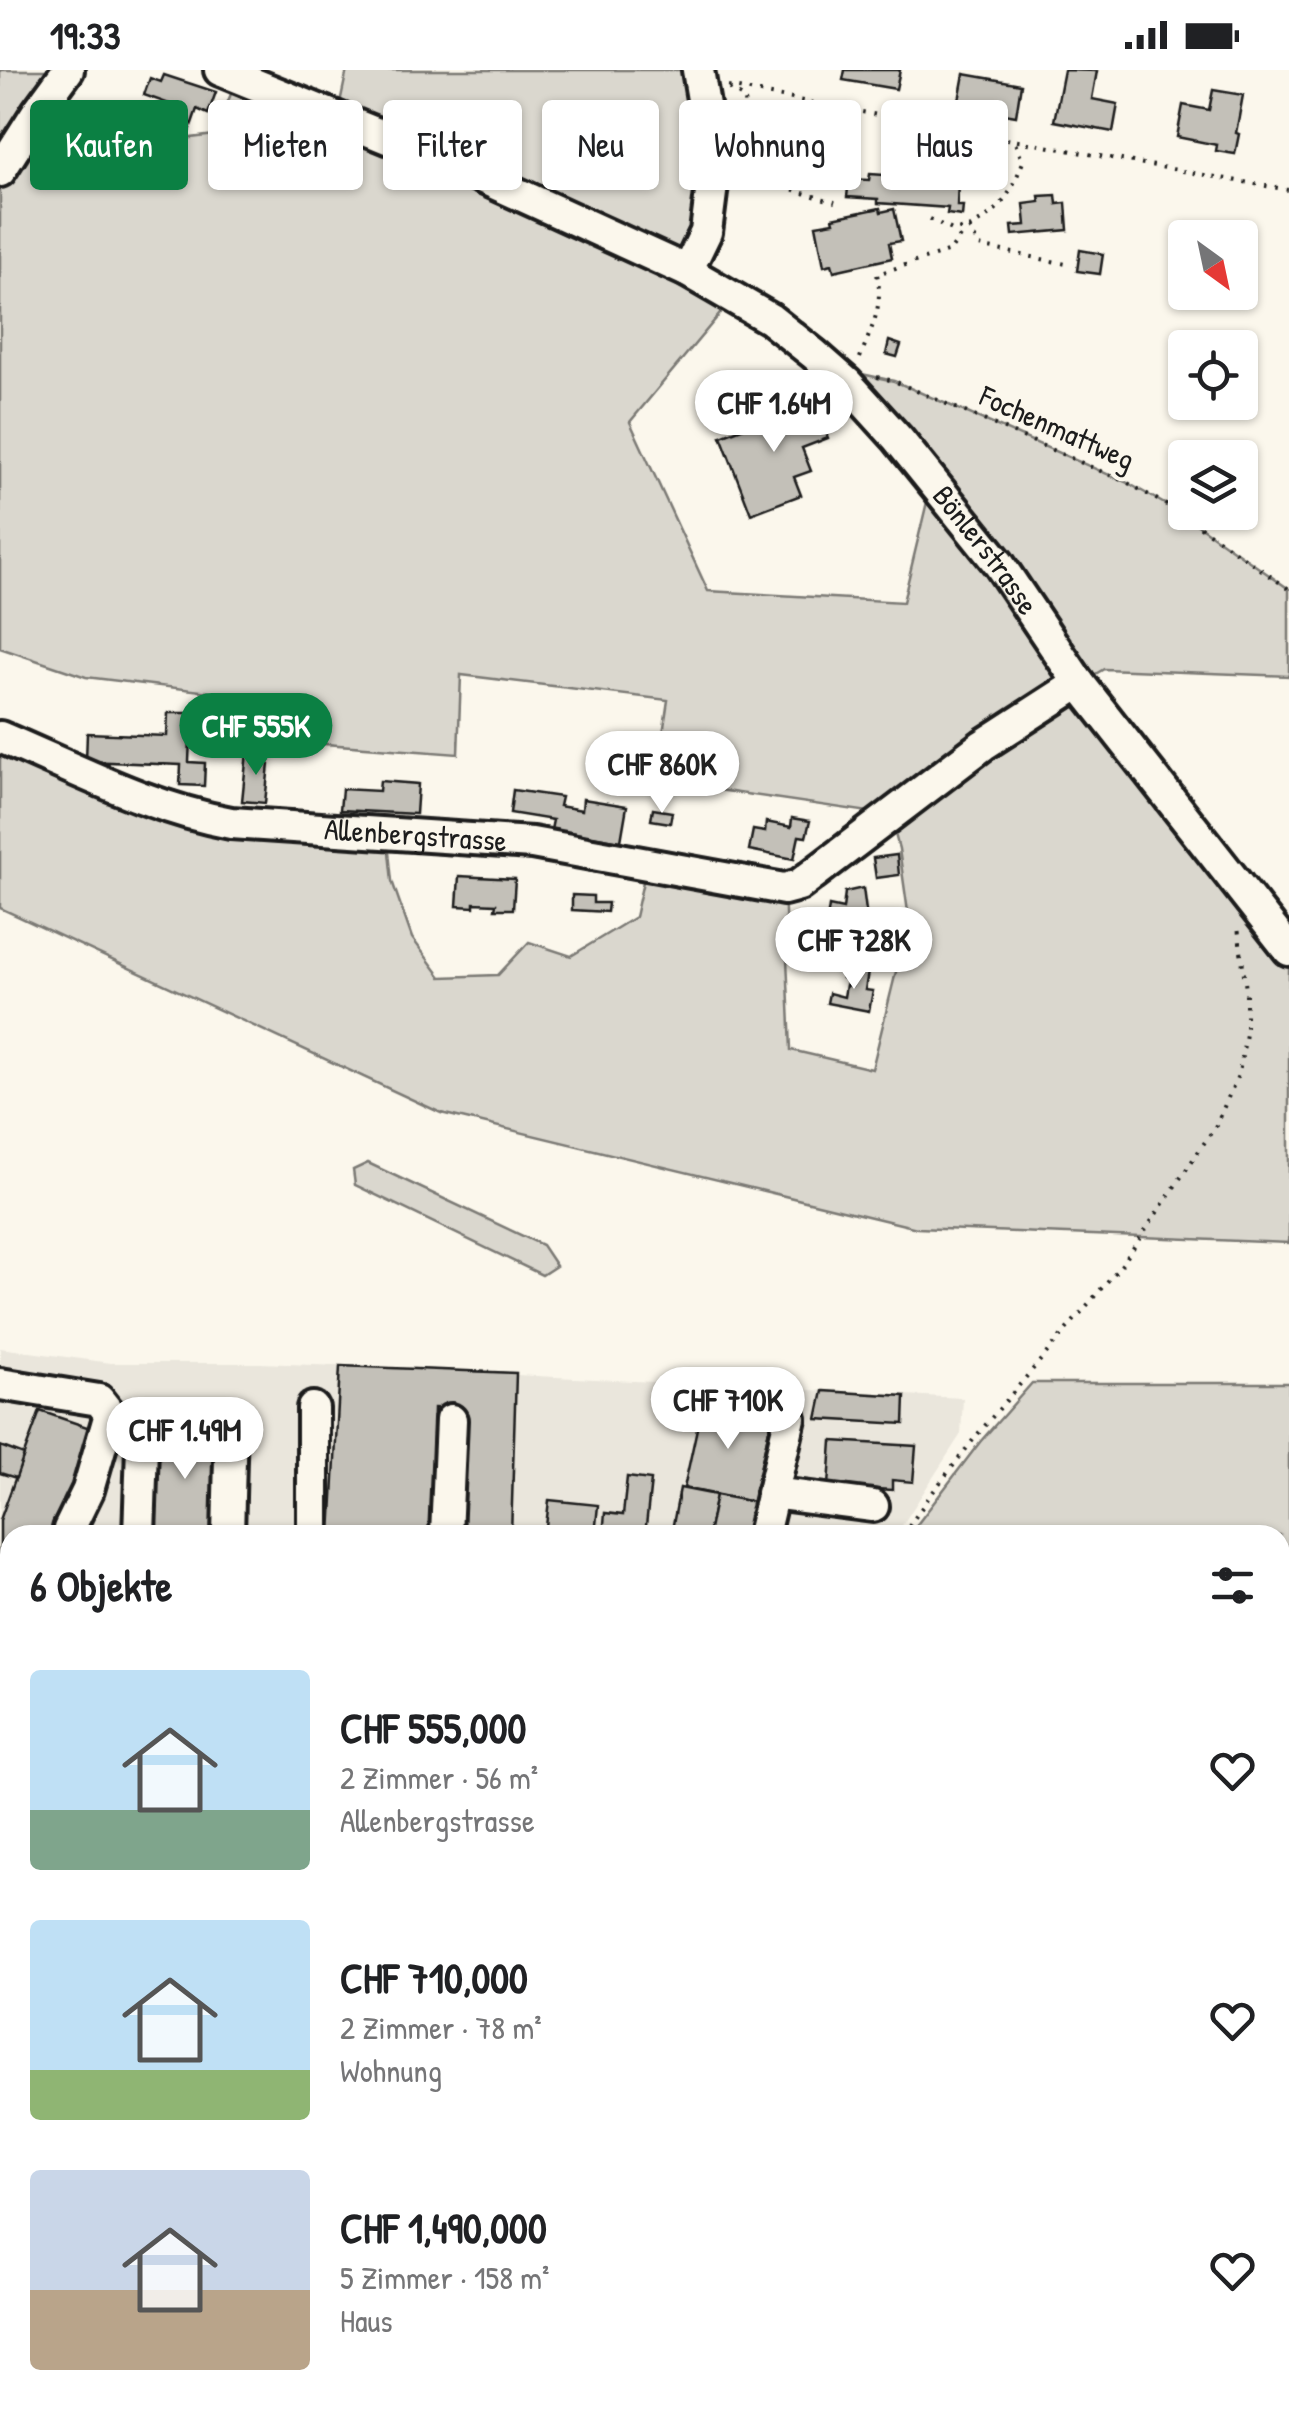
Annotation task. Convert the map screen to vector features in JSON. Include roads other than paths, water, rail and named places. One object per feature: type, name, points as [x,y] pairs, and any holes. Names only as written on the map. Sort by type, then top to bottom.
[{"type":"street","points":[[0,171],[68,70]]},
{"type":"street","name":"Bönlerstrasse","points":[[220,70],[459,167],[687,271],[770,320],[852,378],[999,564],[1079,682],[1289,950]]},
{"type":"street","points":[[687,271],[706,232],[712,178],[698,70]]},
{"type":"street","name":"Allenbergstrasse","points":[[0,737],[137,797],[198,817],[231,823],[532,843],[784,889],[799,885],[983,745],[1079,682]]},
{"type":"street","points":[[0,1384],[98,1400],[110,1414],[88,1490],[71,1525]]},
{"type":"street","points":[[313,1408],[314,1525]]},
{"type":"street","points":[[138,1525],[142,1417],[231,1420],[228,1525]]},
{"type":"street","points":[[765,1525],[790,1418]]},
{"type":"street","points":[[446,1525],[451,1420]]},
{"type":"street","points":[[772,1493],[873,1506]]}]
